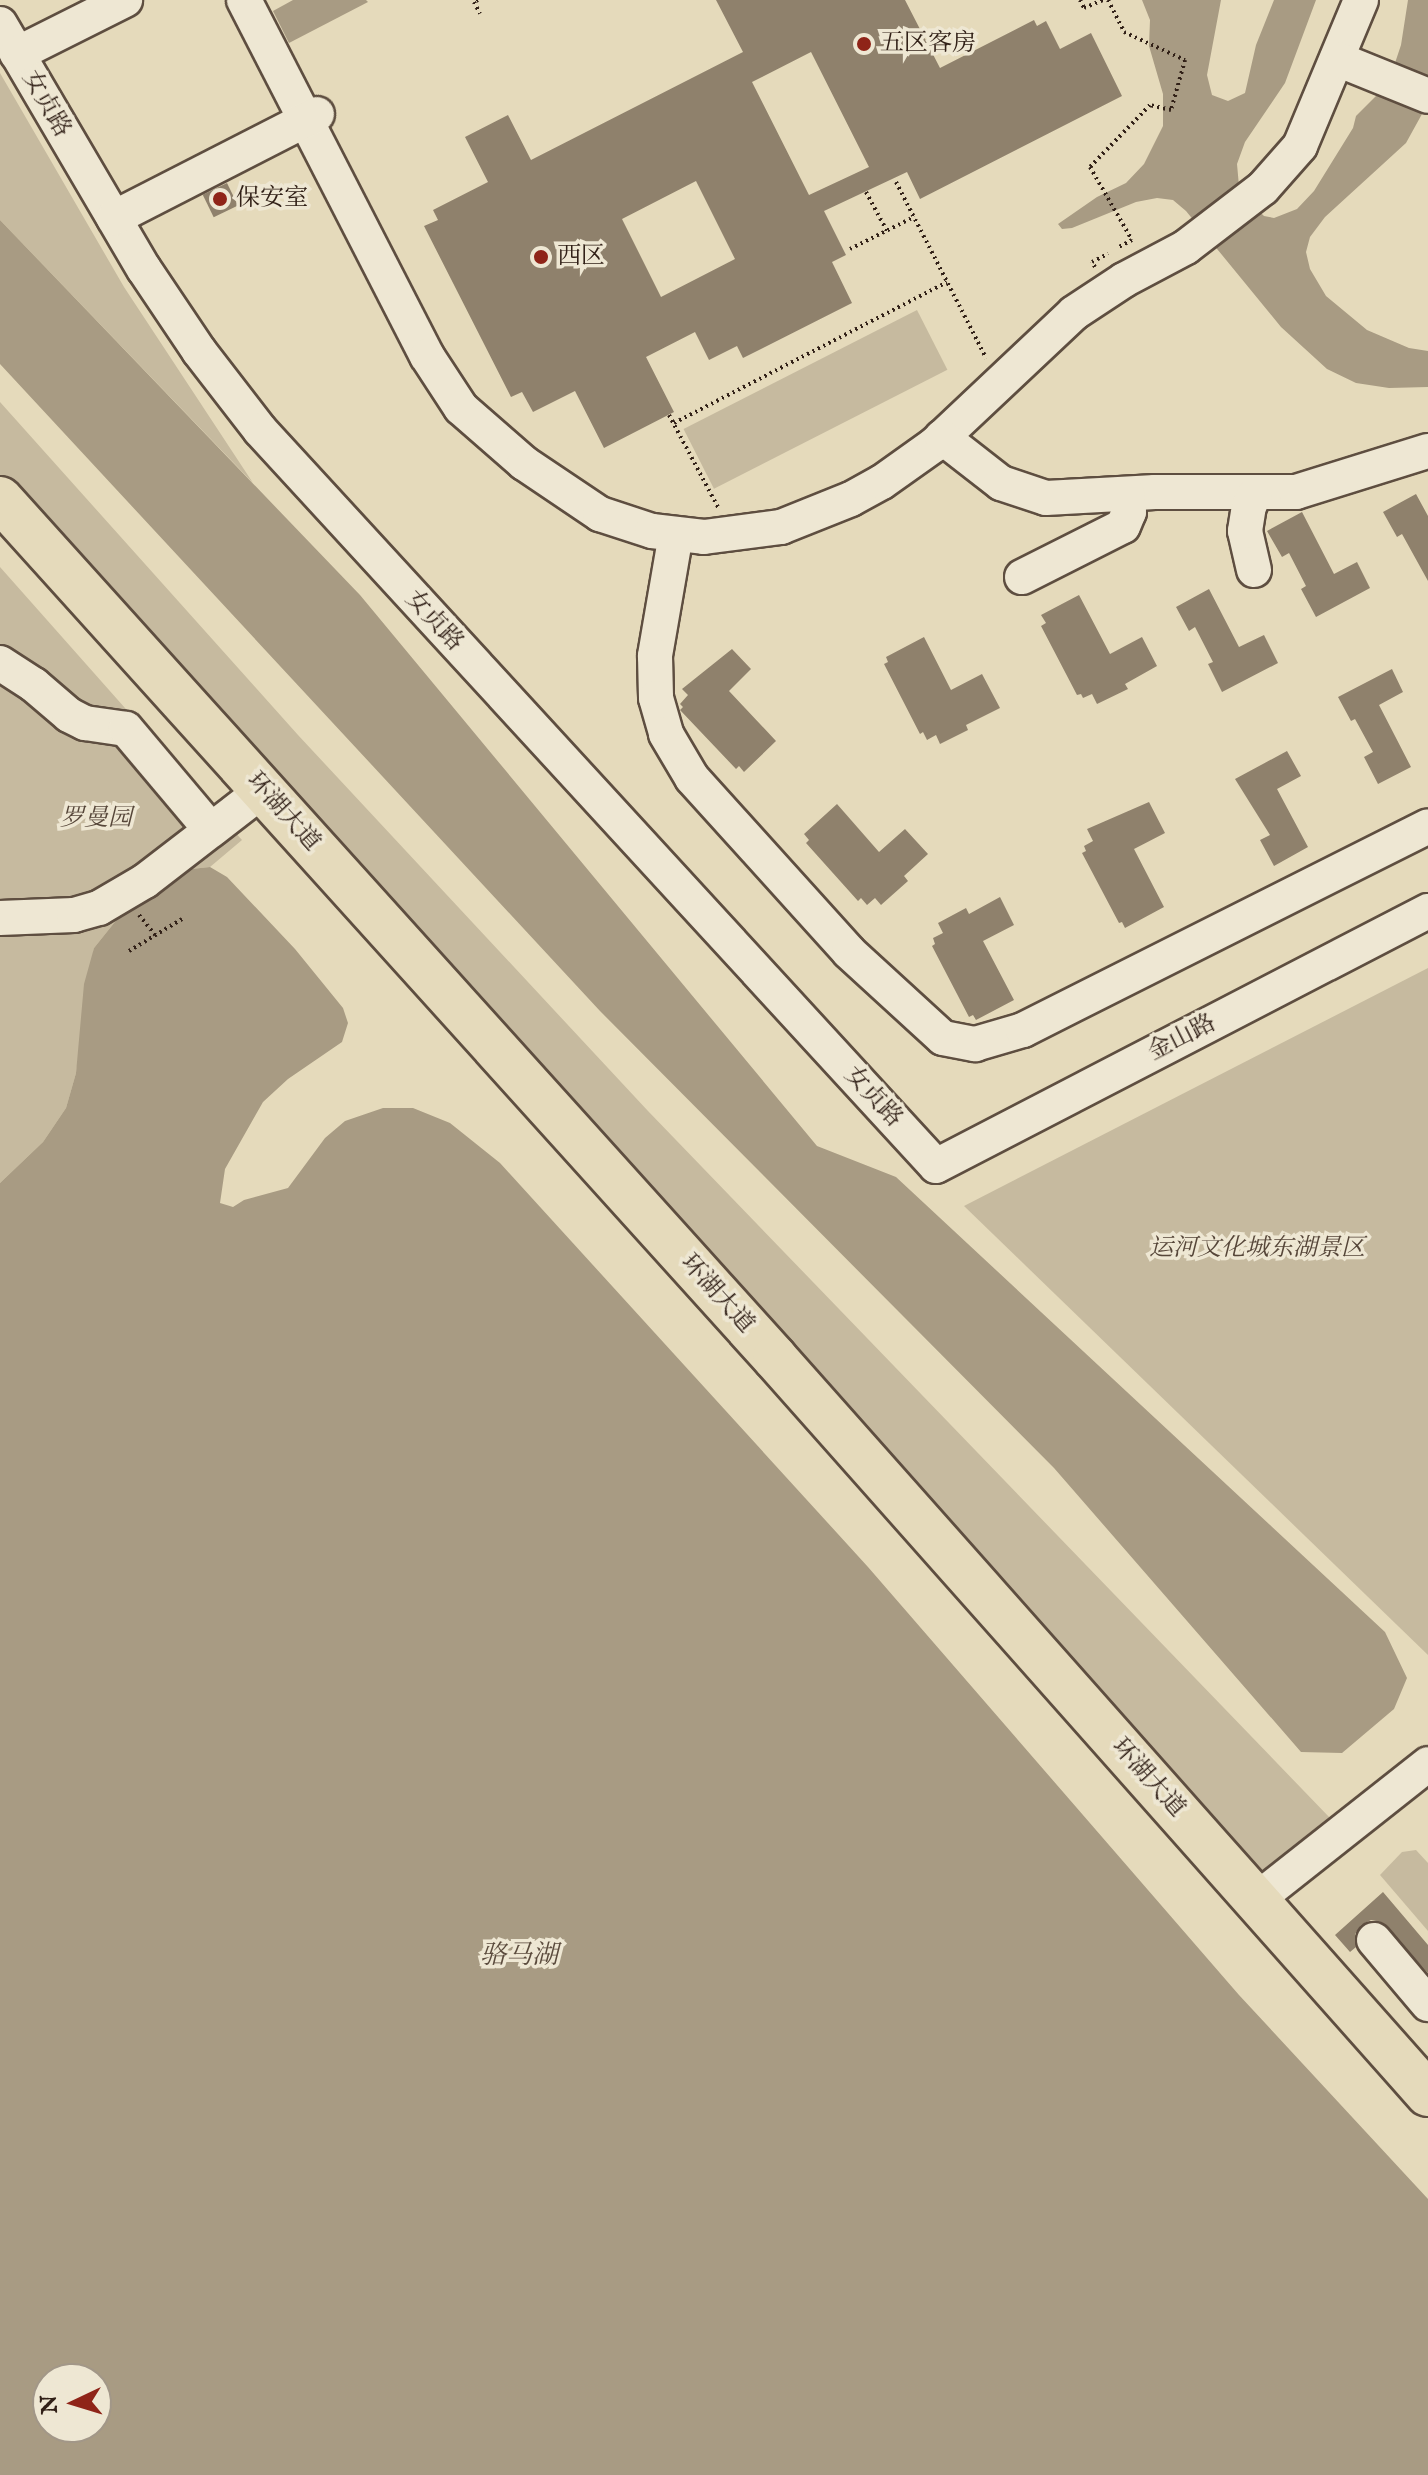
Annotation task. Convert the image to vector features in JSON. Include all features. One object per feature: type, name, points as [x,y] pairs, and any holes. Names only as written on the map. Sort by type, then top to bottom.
[{"type":"main road","name":"环湖大道","points":[[0,499],[785,1370],[1428,2094]]},
{"type":"street","points":[[17,54],[125,0]]},
{"type":"street","points":[[244,0],[311,117],[427,356],[461,408],[524,463],[600,514],[652,531],[733,536],[781,527],[851,499],[882,482],[942,437],[1074,313],[1108,290],[1186,247],[1263,188],[1300,146],[1361,0]]},
{"type":"street","name":"女贞路","points":[[0,24],[114,218],[199,351],[260,430],[936,1166]]},
{"type":"street","points":[[1337,59],[1428,96]]},
{"type":"street","points":[[114,218],[311,117]]},
{"type":"street","points":[[942,437],[976,467],[1024,493],[1046,498],[1296,492],[1428,451]]},
{"type":"street","points":[[1022,577],[1123,526],[1129,512],[1127,494]]},
{"type":"street","points":[[1254,570],[1245,531],[1249,506],[1255,494]]},
{"type":"street","points":[[676,534],[655,656],[656,698],[666,734],[692,778],[849,952],[943,1038],[975,1044],[1023,1030],[1428,826]]},
{"type":"street","points":[[0,663],[34,685],[69,715],[85,723],[126,729],[211,830]]},
{"type":"street","points":[[0,918],[74,915],[99,908],[145,881],[263,790]]},
{"type":"street","name":"金山路","points":[[936,1166],[1428,911]]},
{"type":"street","points":[[1256,1900],[1428,1764]]},
{"type":"street","points":[[1374,1940],[1428,2004]]},
{"type":"path","points":[[478,0],[474,2],[480,14]]},
{"type":"path","points":[[1080,0],[1084,8],[1106,0],[1124,32],[1185,60],[1171,110],[1150,105],[1090,167],[1132,240],[1092,262],[1108,290]]},
{"type":"path","points":[[896,182],[999,382]]},
{"type":"path","points":[[866,192],[887,231]]},
{"type":"path","points":[[850,249],[914,217]]},
{"type":"path","points":[[674,423],[947,282]]},
{"type":"path","points":[[669,415],[733,536]]},
{"type":"path","points":[[133,907],[155,935]]},
{"type":"path","points":[[129,951],[182,919]]},
{"type":"green space","points":[[0,73],[124,287],[253,483],[0,220]]},
{"type":"green space","points":[[917,310],[947,370],[714,489],[684,429]]},
{"type":"green space","points":[[0,402],[298,735],[648,1111],[1330,1818],[1257,1881],[0,477]]},
{"type":"green space","name":"罗曼园","points":[[0,567],[242,840],[210,867],[191,869],[118,918],[94,948],[76,1073],[66,1108],[43,1142],[0,1183]]},
{"type":"green space","name":"运河文化城东湖景区","points":[[1428,968],[1428,1655],[964,1206]]},
{"type":"green space","points":[[1416,1850],[1428,1863],[1428,1931],[1380,1875],[1402,1852]]},
{"type":"water","points":[[293,0],[368,2],[289,43],[273,11]]},
{"type":"water","points":[[1142,0],[1221,0],[1207,75],[1212,95],[1228,101],[1245,93],[1256,45],[1274,0],[1316,0],[1285,83],[1245,142],[1237,164],[1239,186],[1264,216],[1274,218],[1297,209],[1314,191],[1353,128],[1356,116],[1388,84],[1401,45],[1408,0],[1428,0],[1428,100],[1422,114],[1406,143],[1325,217],[1310,237],[1306,252],[1310,269],[1326,296],[1367,330],[1409,348],[1428,351],[1428,387],[1389,388],[1356,383],[1327,369],[1281,327],[1186,211],[1173,200],[1157,198],[1136,202],[1072,228],[1062,229],[1058,224],[1097,197],[1126,183],[1144,164],[1163,126],[1163,94],[1149,46],[1150,20]]},
{"type":"water","points":[[0,220],[360,595],[817,1146],[896,1177],[1385,1632],[1407,1678],[1394,1709],[1342,1753],[1301,1752],[1054,1468],[600,1011],[0,364]]},
{"type":"water","name":"骆马湖","points":[[210,867],[227,877],[295,949],[343,1008],[348,1023],[342,1042],[288,1079],[263,1102],[225,1169],[220,1203],[233,1207],[244,1200],[288,1188],[325,1138],[345,1121],[383,1108],[413,1108],[450,1123],[500,1163],[868,1567],[1239,1995],[1428,2199],[1428,2475],[0,2475],[0,1183],[43,1142],[66,1108],[76,1073],[84,984],[94,948],[118,918],[191,869]]},
{"type":"building","name":"西区","points":[[716,0],[905,0],[940,68],[1034,20],[1037,26],[1046,21],[1060,49],[1091,33],[1122,96],[920,199],[907,172],[824,211],[846,255],[832,262],[852,303],[743,358],[737,346],[709,360],[695,332],[646,357],[674,412],[604,448],[575,391],[533,412],[522,392],[511,397],[424,226],[438,220],[433,210],[488,182],[465,137],[508,115],[531,160],[743,52]],"holes":[[[811,52],[869,167],[809,195],[752,82]],[[696,181],[735,259],[661,297],[622,219]]]},
{"type":"building","name":"保安室","points":[[227,183],[238,205],[214,217],[203,195]]},
{"type":"building","points":[[1416,494],[1428,516],[1428,581],[1402,534],[1397,537],[1383,512]]},
{"type":"building","points":[[1302,512],[1334,574],[1357,562],[1370,588],[1316,617],[1301,589],[1306,586],[1289,553],[1282,557],[1267,531]]},
{"type":"building","points":[[1209,589],[1239,647],[1264,635],[1278,663],[1222,692],[1208,664],[1213,662],[1195,627],[1189,631],[1176,607]]},
{"type":"building","points":[[1079,595],[1110,654],[1142,637],[1157,666],[1125,684],[1128,689],[1097,704],[1092,694],[1083,698],[1081,694],[1077,695],[1041,626],[1046,623],[1041,615]]},
{"type":"building","points":[[924,637],[951,690],[982,674],[1000,708],[966,725],[968,730],[940,744],[936,735],[927,740],[923,732],[920,734],[884,664],[888,662],[886,657]]},
{"type":"building","points":[[732,649],[751,669],[729,691],[776,741],[744,772],[739,766],[736,769],[680,710],[683,707],[680,704],[688,695],[682,689]]},
{"type":"building","points":[[1392,669],[1403,692],[1379,705],[1411,767],[1378,784],[1364,757],[1373,752],[1355,719],[1351,721],[1338,697]]},
{"type":"building","points":[[1287,751],[1301,776],[1277,789],[1308,847],[1274,866],[1260,840],[1270,835],[1235,779]]},
{"type":"building","points":[[1149,802],[1165,833],[1134,849],[1164,907],[1125,928],[1122,922],[1119,923],[1082,853],[1086,851],[1084,846],[1093,841],[1087,829]]},
{"type":"building","points":[[837,804],[879,852],[905,829],[928,854],[904,876],[908,881],[881,905],[875,898],[867,905],[861,898],[858,901],[806,843],[809,840],[804,834]]},
{"type":"building","points":[[1000,897],[1014,925],[983,941],[1014,1000],[976,1020],[973,1015],[969,1017],[932,946],[935,944],[933,938],[943,933],[938,923],[966,908],[969,914]]},
{"type":"building","points":[[1383,1892],[1428,1945],[1428,1973],[1381,1922],[1371,1920],[1361,1925],[1355,1934],[1356,1947],[1350,1952],[1335,1935]]},
{"type":"place","name":"五区客房","points":[[864,44]]},
{"type":"place","name":"保安室","points":[[220,199]]},
{"type":"place","name":"西区","points":[[541,257]]}]
